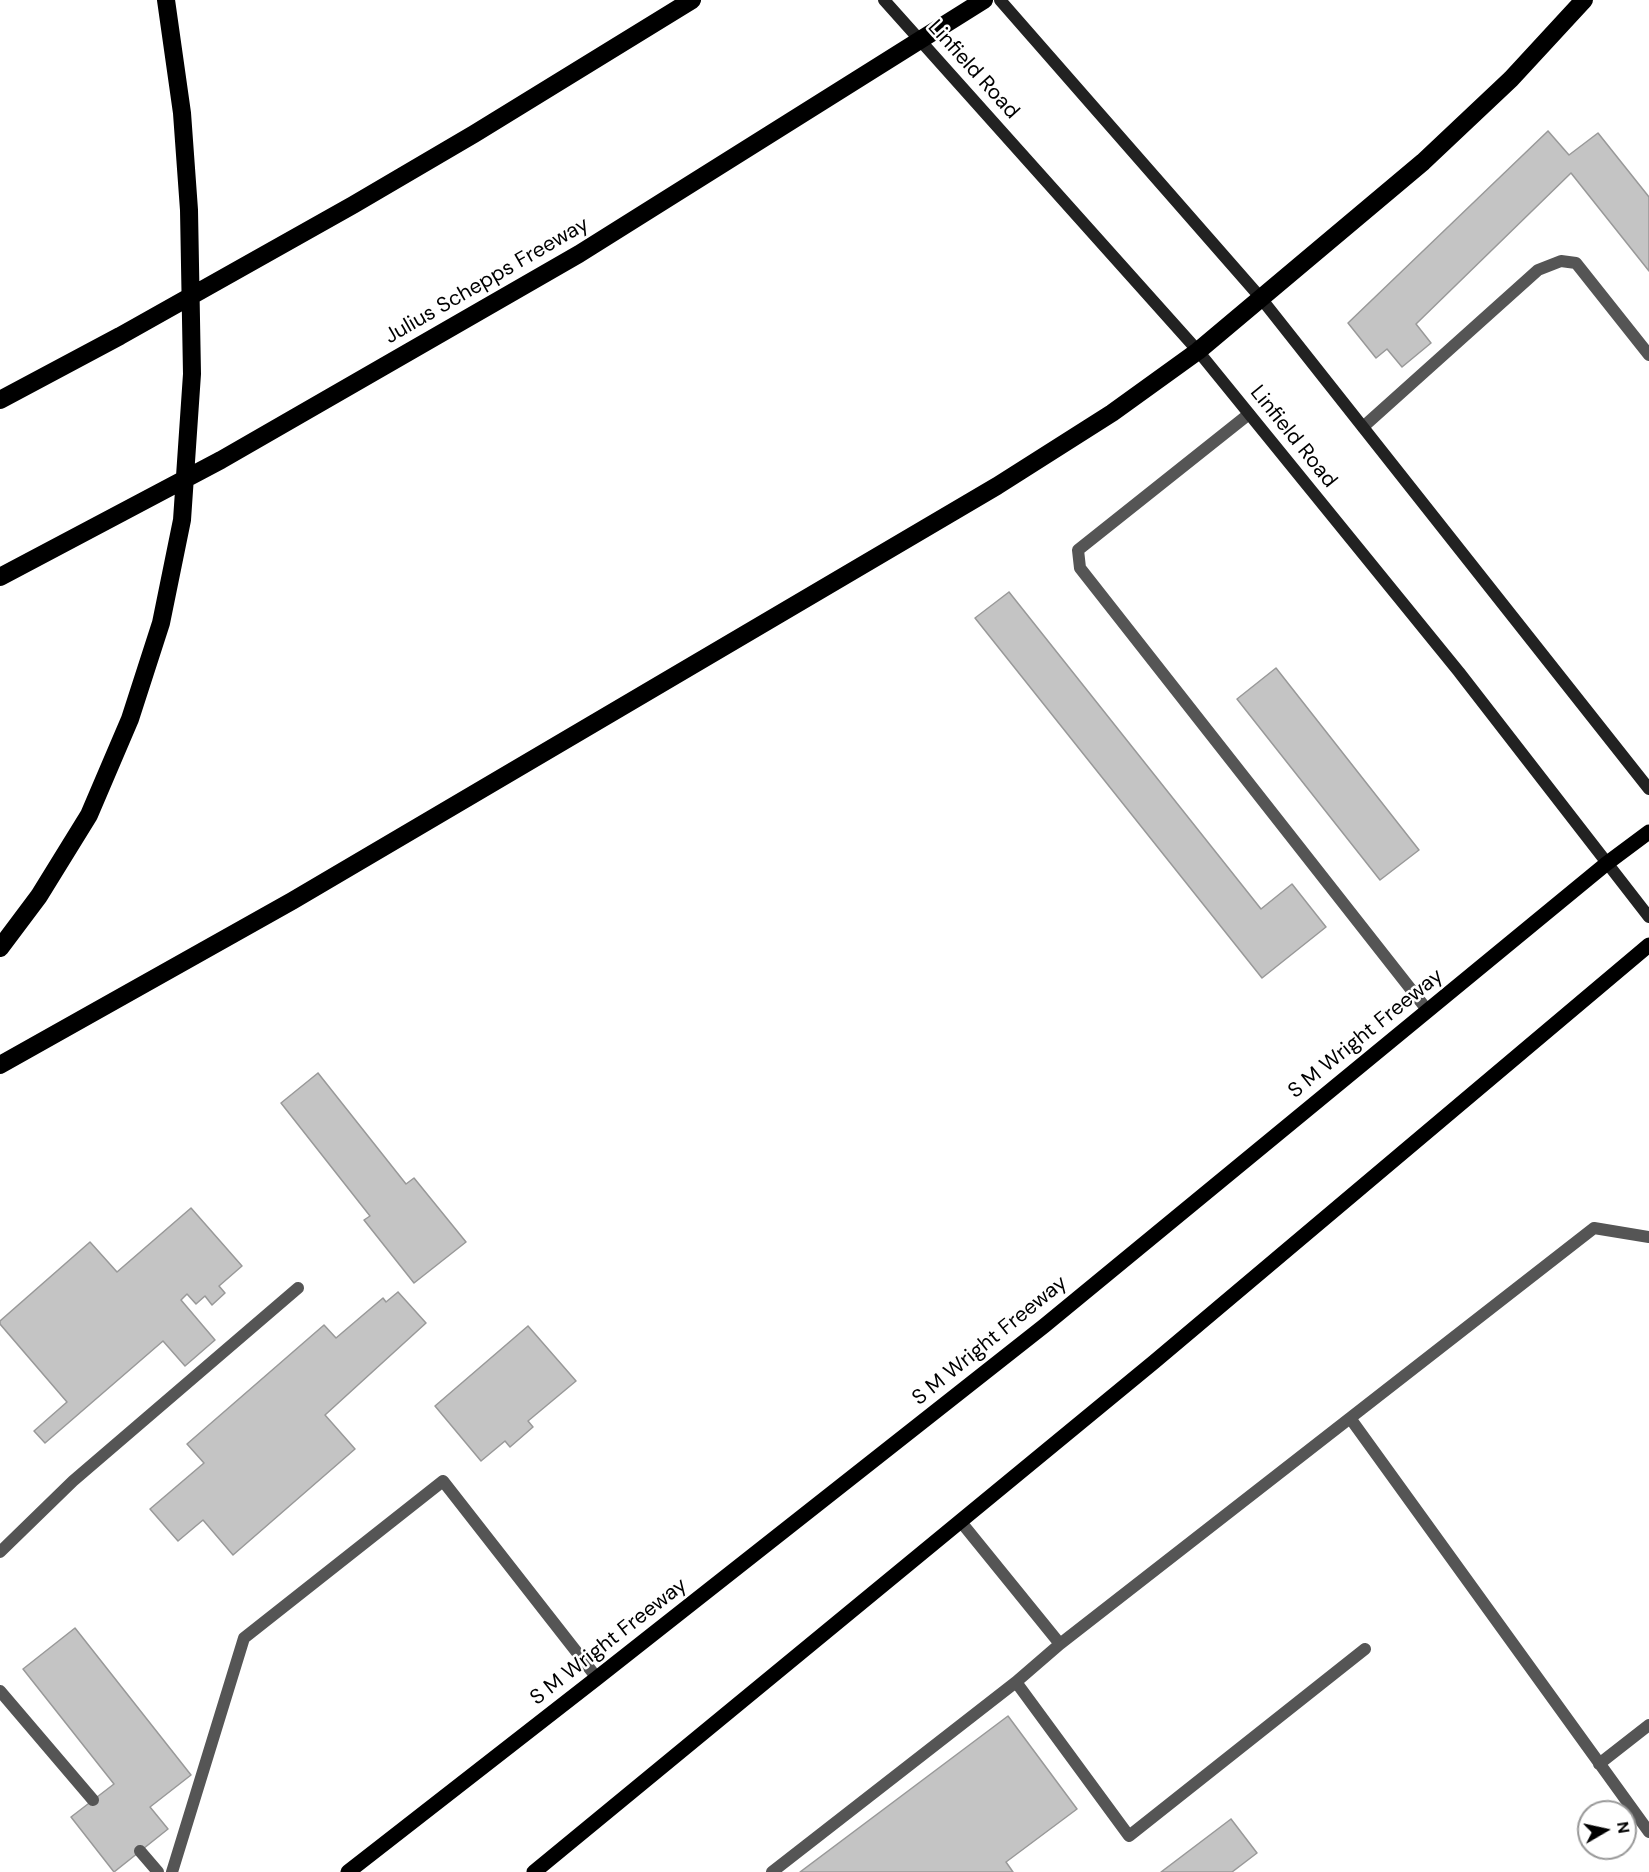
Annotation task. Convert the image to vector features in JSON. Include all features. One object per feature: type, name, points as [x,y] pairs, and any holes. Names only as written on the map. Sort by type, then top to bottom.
[{"type":"highway","points":[[0,948],[39,896],[89,815],[126,730],[161,623],[182,520],[192,374],[189,210],[182,113],[166,0]]},
{"type":"highway","points":[[0,400],[130,331],[353,205],[474,134],[692,0]]},
{"type":"highway","name":"Julius Schepps Freeway","points":[[0,577],[324,402],[579,254],[984,0]]},
{"type":"highway","points":[[0,1065],[302,895],[977,498],[1112,413],[1198,351],[1423,162],[1511,79],[1584,0]]},
{"type":"main road","name":"Linfield Road","points":[[884,0],[1198,351],[1459,672],[1649,917]]},
{"type":"main road","points":[[1000,0],[1260,297],[1649,789]]},
{"type":"main road","name":"S M Wright Freeway","points":[[348,1872],[1044,1326],[1649,831]]},
{"type":"main road","points":[[534,1872],[961,1522],[1649,945]]},
{"type":"lane","points":[[1363,427],[1538,270],[1561,261],[1576,263],[1649,355]]},
{"type":"lane","points":[[1249,414],[1078,550],[1080,568],[1428,1011]]},
{"type":"lane","points":[[772,1872],[1016,1682],[1060,1644],[1594,1228],[1649,1237]]},
{"type":"lane","points":[[0,1552],[73,1480],[298,1288]]},
{"type":"lane","points":[[1350,1418],[1649,1832]]},
{"type":"lane","points":[[172,1872],[244,1638],[443,1481],[597,1678]]},
{"type":"lane","points":[[961,1522],[1060,1644]]},
{"type":"lane","points":[[1016,1682],[1129,1836],[1365,1649]]},
{"type":"lane","points":[[0,1691],[93,1800]]},
{"type":"lane","points":[[1599,1764],[1649,1725]]},
{"type":"lane","points":[[140,1851],[158,1872]]},
{"type":"building","points":[[1548,131],[1569,155],[1598,133],[1649,197],[1649,271],[1571,173],[1416,324],[1431,343],[1402,367],[1387,349],[1376,358],[1348,323]]},
{"type":"building","points":[[1009,592],[1261,909],[1292,884],[1326,927],[1262,978],[975,618]]},
{"type":"building","points":[[1276,668],[1419,850],[1380,880],[1237,699]]},
{"type":"building","points":[[318,1073],[406,1184],[414,1178],[466,1242],[414,1283],[364,1220],[370,1216],[281,1103]]},
{"type":"building","points":[[191,1208],[242,1266],[219,1286],[225,1293],[212,1305],[205,1296],[196,1304],[187,1294],[181,1300],[215,1340],[185,1366],[163,1341],[45,1443],[34,1431],[67,1402],[0,1324],[0,1321],[90,1242],[117,1272]]},
{"type":"building","points":[[398,1292],[426,1323],[325,1415],[355,1449],[233,1555],[203,1520],[178,1541],[150,1509],[204,1463],[187,1444],[324,1325],[336,1338],[383,1298],[386,1302]]},
{"type":"building","points":[[528,1326],[576,1381],[528,1421],[533,1427],[510,1447],[505,1441],[481,1461],[435,1406]]},
{"type":"building","points":[[75,1628],[191,1775],[150,1807],[168,1829],[114,1872],[71,1817],[114,1784],[23,1669]]},
{"type":"building","points":[[1008,1716],[1077,1809],[1006,1862],[1013,1872],[800,1872]]},
{"type":"building","points":[[1231,1819],[1257,1853],[1232,1872],[1161,1872]]}]
